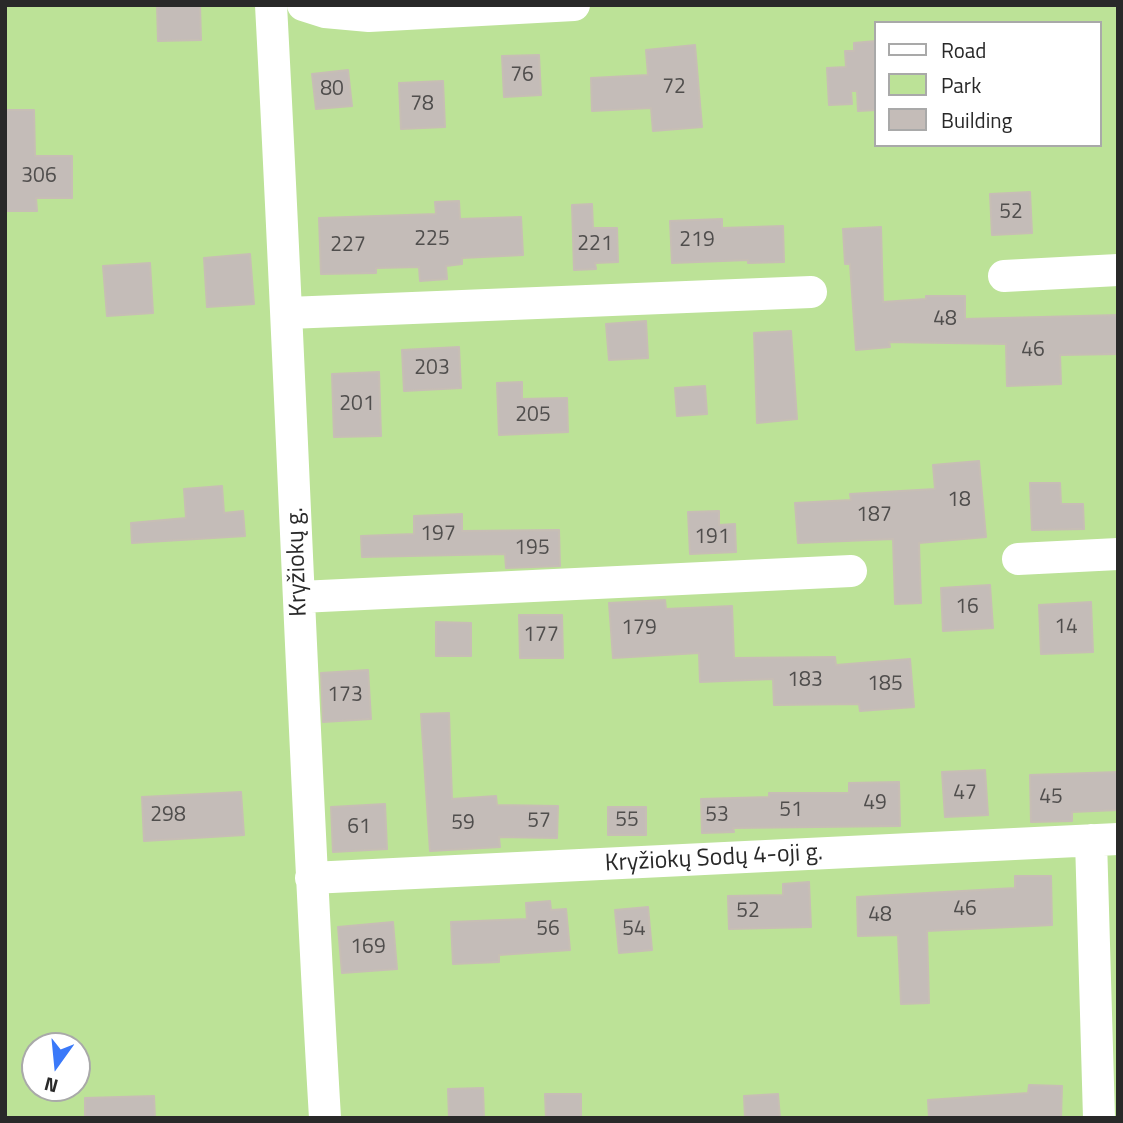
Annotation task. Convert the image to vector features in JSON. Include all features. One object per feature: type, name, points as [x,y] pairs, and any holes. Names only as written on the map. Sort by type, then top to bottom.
[{"type":"street","name":"Kryžiokų g.","points":[[271,5],[288,313],[311,878],[325,1118]]},
{"type":"street","points":[[303,5],[325,12],[369,16],[574,5]]},
{"type":"street","points":[[1003,276],[1118,270]]},
{"type":"street","points":[[288,313],[811,292]]},
{"type":"street","points":[[1018,559],[1118,554]]},
{"type":"street","points":[[299,597],[851,571]]},
{"type":"street","points":[[1099,1118],[1104,840]]},
{"type":"street","name":"Kryžiokų Sodų 4-oji g.","points":[[311,878],[1104,840]]},
{"type":"green space","points":[[5,5],[1118,5],[1118,1118],[5,1118]]},
{"type":"building","points":[[157,5],[200,5],[201,40],[158,41]]},
{"type":"building","points":[[874,41],[874,110],[858,111],[857,91],[851,91],[852,104],[829,105],[827,68],[846,67],[845,51],[854,51],[854,43]]},
{"type":"building","points":[[695,45],[702,127],[653,131],[651,108],[592,111],[591,78],[648,75],[646,50]]},
{"type":"building","points":[[539,55],[541,95],[504,97],[502,56]]},
{"type":"building","points":[[348,70],[352,106],[316,109],[312,74]]},
{"type":"building","points":[[443,81],[445,127],[401,129],[399,83]]},
{"type":"building","points":[[5,110],[34,110],[35,156],[72,156],[72,198],[36,198],[37,211],[5,211]]},
{"type":"building","points":[[1030,192],[1032,233],[992,235],[990,194]]},
{"type":"building","points":[[459,201],[460,219],[521,217],[523,255],[462,258],[462,264],[446,266],[447,279],[420,281],[419,267],[376,268],[376,273],[321,274],[319,218],[436,214],[435,202]]},
{"type":"building","points":[[592,204],[593,228],[617,228],[618,262],[595,263],[596,269],[574,270],[572,205]]},
{"type":"building","points":[[722,219],[722,228],[783,226],[784,262],[748,263],[748,260],[672,263],[670,221]]},
{"type":"building","points":[[881,227],[883,302],[926,299],[926,296],[965,296],[965,319],[1118,315],[1118,354],[1060,355],[1061,384],[1007,386],[1006,344],[889,342],[890,347],[856,350],[850,264],[845,264],[843,229]]},
{"type":"building","points":[[250,254],[254,304],[207,307],[204,258]]},
{"type":"building","points":[[150,263],[153,313],[107,316],[103,266]]},
{"type":"building","points":[[646,321],[648,358],[609,360],[606,324]]},
{"type":"building","points":[[791,331],[797,419],[757,423],[754,333]]},
{"type":"building","points":[[459,347],[461,388],[404,391],[402,350]]},
{"type":"building","points":[[379,372],[381,436],[334,437],[332,374]]},
{"type":"building","points":[[522,382],[522,399],[567,398],[568,432],[499,435],[497,383]]},
{"type":"building","points":[[705,386],[707,414],[677,416],[675,388]]},
{"type":"building","points":[[979,461],[986,537],[919,543],[921,603],[895,604],[893,539],[798,543],[795,503],[851,500],[850,494],[935,489],[933,465]]},
{"type":"building","points":[[1030,483],[1060,483],[1061,504],[1083,504],[1084,529],[1032,530]]},
{"type":"building","points":[[222,486],[224,513],[243,511],[245,536],[132,543],[131,523],[186,518],[184,489]]},
{"type":"building","points":[[719,511],[719,525],[735,524],[736,552],[690,554],[688,512]]},
{"type":"building","points":[[462,514],[462,531],[559,530],[560,566],[506,568],[505,554],[362,557],[361,536],[414,534],[414,516]]},
{"type":"building","points":[[990,585],[993,628],[943,631],[941,588]]},
{"type":"building","points":[[665,600],[666,609],[732,606],[734,658],[835,657],[836,665],[910,659],[914,707],[860,711],[859,704],[774,705],[773,679],[700,682],[699,653],[613,658],[609,603]]},
{"type":"building","points":[[1091,602],[1093,652],[1041,654],[1039,605]]},
{"type":"building","points":[[519,615],[562,615],[563,658],[520,658]]},
{"type":"building","points":[[436,622],[471,623],[471,656],[436,656]]},
{"type":"building","points":[[368,670],[371,719],[323,722],[321,673]]},
{"type":"building","points":[[449,713],[452,799],[496,796],[497,805],[558,806],[557,838],[499,837],[500,847],[430,851],[421,714]]},
{"type":"building","points":[[985,770],[988,815],[945,817],[942,772]]},
{"type":"building","points":[[1118,772],[1118,810],[1072,812],[1072,821],[1031,822],[1030,775]]},
{"type":"building","points":[[899,782],[900,826],[733,828],[734,832],[702,833],[701,799],[769,797],[769,793],[849,793],[849,783]]},
{"type":"building","points":[[241,792],[244,835],[144,841],[142,797]]},
{"type":"building","points":[[385,804],[387,849],[333,852],[331,807]]},
{"type":"building","points":[[608,807],[646,807],[646,835],[608,835]]},
{"type":"building","points":[[1015,876],[1051,876],[1052,925],[927,931],[929,1003],[901,1004],[898,935],[858,936],[857,897],[1015,888]]},
{"type":"building","points":[[809,882],[811,927],[729,929],[728,896],[783,895],[783,884]]},
{"type":"building","points":[[550,901],[551,910],[566,909],[570,950],[499,955],[499,962],[453,964],[451,922],[527,919],[526,903]]},
{"type":"building","points":[[648,907],[652,950],[619,953],[615,910]]},
{"type":"building","points":[[393,922],[397,969],[342,973],[338,927]]},
{"type":"building","points":[[1029,1085],[1062,1086],[1061,1118],[929,1118],[928,1100],[1028,1093]]},
{"type":"building","points":[[483,1088],[484,1118],[449,1118],[448,1089]]},
{"type":"building","points":[[545,1094],[581,1094],[581,1118],[546,1118]]},
{"type":"building","points":[[778,1094],[780,1118],[745,1118],[744,1096]]},
{"type":"building","points":[[154,1096],[155,1118],[85,1118],[85,1102],[91,1102],[91,1098]]}]
